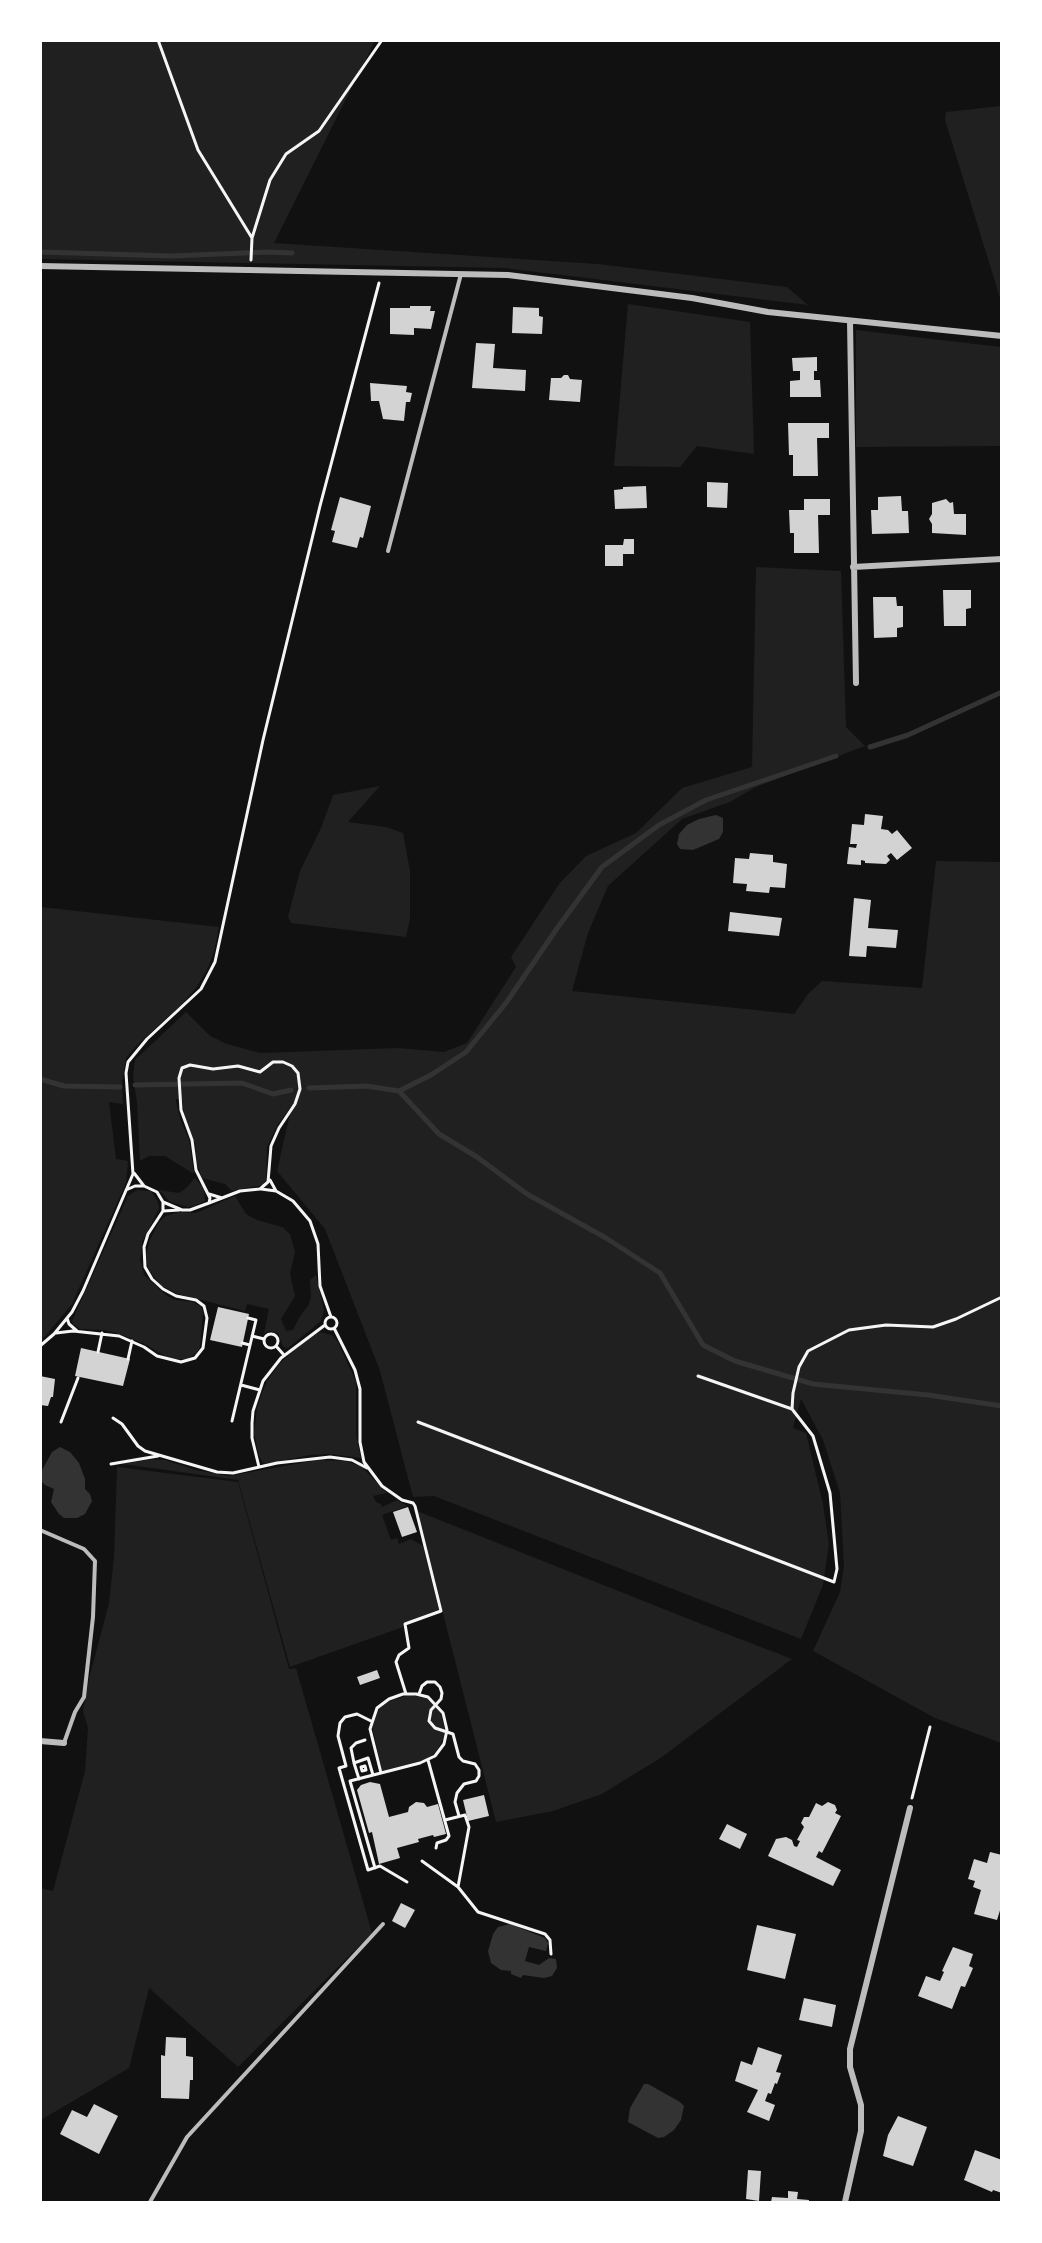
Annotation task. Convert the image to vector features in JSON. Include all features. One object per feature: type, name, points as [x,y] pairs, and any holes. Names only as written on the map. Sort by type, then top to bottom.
[{"type":"street","points":[[40,266],[508,275],[692,298],[768,312],[1002,336]]},
{"type":"street","points":[[850,322],[856,683]]},
{"type":"street","points":[[853,567],[1002,559]]},
{"type":"street","points":[[40,1741],[64,1743]]},
{"type":"street","points":[[845,2202],[861,2131],[861,2105],[850,2067],[850,2049],[910,1808]]},
{"type":"lane","points":[[388,551],[461,274]]},
{"type":"lane","points":[[40,1530],[84,1549],[95,1561],[93,1617],[84,1697],[75,1712],[64,1743]]},
{"type":"lane","points":[[150,2202],[187,2137],[383,1924]]},
{"type":"path","points":[[158,40],[198,150],[252,238]]},
{"type":"path","points":[[252,269],[252,238],[270,180],[286,154],[319,131],[382,40]]},
{"type":"path","points":[[40,1346],[68,1318],[83,1292],[133,1171],[126,1073],[128,1062],[133,1054],[201,989],[215,962],[266,729],[320,506],[381,272]]},
{"type":"path","points":[[209,1203],[209,1194],[196,1170],[192,1140],[181,1110],[179,1078],[182,1068],[190,1065],[213,1069],[238,1066],[260,1072],[273,1062],[283,1062],[295,1069],[300,1080],[300,1089],[295,1104],[279,1128],[271,1146],[270,1178],[276,1191]]},
{"type":"path","points":[[133,1171],[144,1186]]},
{"type":"path","points":[[260,1189],[270,1178]]},
{"type":"path","points":[[54,1334],[102,1333],[132,1341],[157,1356],[181,1362],[195,1358],[204,1344],[204,1327],[207,1318],[204,1306],[196,1300],[176,1296],[163,1289],[152,1279],[145,1267],[143,1254],[146,1241],[163,1211],[163,1202],[157,1192],[144,1186],[135,1186],[126,1191]]},
{"type":"path","points":[[163,1211],[197,1209],[240,1191],[260,1189],[276,1191],[293,1201],[310,1221],[318,1244],[320,1287],[331,1317],[337,1321],[334,1328]]},
{"type":"path","points":[[209,1194],[222,1198]]},
{"type":"path","points":[[163,1202],[182,1210]]},
{"type":"path","points":[[792,1409],[799,1367],[808,1351],[849,1330],[886,1325],[933,1327],[956,1319],[1002,1297]]},
{"type":"path","points":[[259,1467],[252,1438],[253,1411],[260,1390],[271,1369],[284,1355],[325,1325],[325,1321],[331,1317]]},
{"type":"path","points":[[68,1318],[69,1324],[79,1332]]},
{"type":"path","points":[[232,1421],[256,1320],[248,1318]]},
{"type":"path","points":[[325,1325],[330,1329],[334,1328]]},
{"type":"path","points":[[334,1328],[344,1345],[358,1379],[361,1399],[360,1442],[364,1462],[382,1486],[415,1506],[441,1611],[405,1624],[409,1648],[399,1655],[396,1662],[406,1694]]},
{"type":"path","points":[[98,1352],[102,1333]]},
{"type":"path","points":[[264,1339],[269,1334],[273,1334],[278,1341],[276,1346]]},
{"type":"path","points":[[252,1336],[264,1339]]},
{"type":"path","points":[[264,1339],[265,1346],[269,1348],[276,1346]]},
{"type":"path","points":[[128,1359],[132,1341]]},
{"type":"path","points":[[242,1343],[250,1346]]},
{"type":"path","points":[[276,1346],[284,1355]]},
{"type":"path","points":[[418,1422],[834,1582],[837,1569],[830,1493],[813,1436],[792,1409],[698,1376]]},
{"type":"path","points":[[61,1422],[78,1378]]},
{"type":"path","points":[[241,1385],[260,1390]]},
{"type":"path","points":[[113,1418],[122,1424],[138,1446],[160,1456],[217,1472],[233,1473],[285,1462],[330,1457],[352,1460],[369,1469]]},
{"type":"path","points":[[111,1464],[160,1456]]},
{"type":"path","points":[[419,1694],[425,1683],[435,1682],[440,1687],[441,1699],[430,1713],[429,1721],[435,1728],[452,1732],[455,1736],[455,1748],[459,1757],[463,1761],[475,1764],[479,1770],[477,1779],[464,1784],[457,1793],[455,1802],[459,1816]]},
{"type":"path","points":[[375,1868],[350,1781],[359,1779],[373,1775],[381,1773],[428,1760],[441,1750],[447,1732],[443,1713],[428,1697],[406,1694],[395,1696],[382,1703],[371,1721],[370,1736],[381,1773]]},
{"type":"path","points":[[371,1721],[360,1714],[349,1716],[340,1723],[338,1733],[346,1766],[339,1768],[368,1870],[380,1866],[407,1881]]},
{"type":"path","points":[[910,1808],[930,1727]]},
{"type":"path","points":[[359,1779],[351,1748],[356,1743],[365,1740]]},
{"type":"path","points":[[354,1763],[368,1758],[373,1775]]},
{"type":"path","points":[[428,1760],[449,1836],[446,1840],[437,1843],[435,1848]]},
{"type":"path","points":[[356,1771],[370,1767]]},
{"type":"path","points":[[364,1769],[366,1777]]},
{"type":"path","points":[[445,1820],[465,1815],[469,1827],[458,1887]]},
{"type":"path","points":[[422,1861],[458,1887],[478,1912],[545,1934],[550,1940],[551,1954]]},
{"type":"shaded area","points":[[41,41],[375,41],[274,243],[598,264],[787,287],[808,305],[504,268],[41,259]]},
{"type":"shaded area","points":[[1002,106],[1001,301],[945,120],[946,112]]},
{"type":"shaded area","points":[[628,304],[750,322],[754,454],[697,446],[680,467],[614,466]]},
{"type":"shaded area","points":[[856,330],[1001,347],[1001,446],[856,447]]},
{"type":"shaded area","points":[[756,567],[841,571],[846,727],[865,746],[756,787],[730,802],[682,819],[608,886],[588,933],[572,991],[794,1014],[808,994],[822,981],[922,988],[936,861],[1001,862],[1001,1743],[935,1718],[813,1651],[840,1592],[844,1566],[840,1493],[823,1440],[801,1399],[793,1428],[806,1433],[823,1504],[829,1544],[823,1585],[801,1639],[434,1496],[413,1497],[380,1371],[325,1229],[277,1171],[292,1105],[277,1126],[267,1147],[266,1180],[262,1185],[232,1191],[225,1184],[202,1178],[182,1099],[176,1099],[176,1102],[181,1122],[189,1139],[194,1174],[165,1156],[149,1156],[140,1161],[133,1075],[135,1060],[186,1012],[210,1036],[227,1044],[260,1053],[398,1048],[444,1052],[467,1043],[516,967],[511,957],[559,884],[586,856],[636,833],[682,788],[752,767]]},
{"type":"shaded area","points":[[380,786],[348,822],[386,827],[403,833],[410,871],[410,919],[406,937],[291,923],[288,917],[300,871],[321,828],[333,795]]},
{"type":"shaded area","points":[[716,815],[723,818],[723,832],[719,839],[693,850],[680,849],[677,844],[679,834],[687,825]]},
{"type":"shaded area","points":[[41,907],[219,927],[214,952],[196,988],[126,1058],[122,1082],[123,1104],[109,1102],[116,1159],[128,1161],[126,1183],[72,1304],[41,1341]]},
{"type":"shaded area","points":[[195,1178],[204,1189],[205,1201],[194,1206],[188,1207],[170,1202],[159,1190],[179,1193]]},
{"type":"shaded area","points":[[137,1190],[151,1191],[158,1202],[159,1209],[142,1242],[140,1260],[144,1275],[167,1296],[176,1300],[193,1302],[200,1306],[203,1312],[200,1347],[187,1359],[165,1356],[145,1344],[105,1330],[80,1329],[72,1321],[128,1196]]},
{"type":"shaded area","points":[[235,1196],[246,1214],[257,1220],[282,1227],[290,1234],[295,1252],[290,1274],[295,1296],[281,1319],[286,1331],[293,1330],[309,1304],[310,1280],[316,1275],[324,1310],[321,1321],[288,1348],[283,1347],[278,1333],[268,1331],[264,1333],[269,1309],[247,1304],[245,1311],[178,1294],[160,1285],[148,1268],[146,1256],[149,1242],[159,1222],[166,1216],[179,1212],[196,1213]]},
{"type":"shaded area","points":[[319,1332],[332,1335],[338,1342],[356,1382],[356,1435],[361,1458],[329,1454],[310,1455],[265,1464],[259,1456],[254,1433],[257,1408],[267,1381],[280,1363],[303,1342]]},
{"type":"shaded area","points":[[60,1447],[70,1452],[79,1463],[85,1479],[85,1489],[92,1501],[85,1514],[77,1518],[64,1518],[59,1514],[51,1502],[54,1489],[41,1481],[41,1472],[52,1452]]},
{"type":"shaded area","points":[[165,1460],[196,1470],[229,1476],[317,1460],[345,1461],[361,1466],[387,1493],[373,1496],[376,1502],[382,1507],[397,1500],[407,1506],[382,1515],[391,1540],[397,1538],[399,1544],[411,1539],[423,1546],[439,1610],[404,1623],[403,1627],[290,1667],[238,1480],[123,1464]]},
{"type":"shaded area","points":[[117,1467],[238,1482],[289,1669],[296,1668],[372,1933],[238,2067],[149,1988],[129,2068],[41,2120],[40,1888],[53,1891],[85,1771],[88,1728],[83,1711],[109,1603],[114,1557]]},
{"type":"shaded area","points":[[417,1511],[792,1659],[662,1757],[602,1794],[553,1811],[496,1822]]},
{"type":"shaded area","points":[[409,1695],[426,1698],[440,1711],[445,1729],[443,1740],[428,1759],[382,1771],[372,1726],[376,1713],[390,1701]]},
{"type":"shaded area","points":[[510,1924],[545,1938],[548,1943],[546,1951],[529,1947],[525,1961],[539,1965],[549,1958],[556,1959],[557,1968],[552,1976],[544,1978],[523,1975],[521,1978],[491,1963],[488,1951],[493,1934],[498,1927]]},
{"type":"shaded area","points":[[644,2084],[648,2084],[684,2106],[681,2120],[674,2130],[664,2137],[658,2138],[628,2122],[630,2108]]},
{"type":"building","points":[[410,306],[431,306],[430,311],[435,311],[431,329],[414,328],[414,335],[390,334],[390,308],[410,308]]},
{"type":"building","points":[[513,307],[539,308],[539,316],[543,317],[542,334],[512,333]]},
{"type":"building","points":[[476,343],[495,344],[493,368],[526,370],[525,391],[472,388]]},
{"type":"building","points":[[817,357],[817,371],[814,371],[814,380],[820,380],[821,397],[790,397],[790,381],[800,380],[800,371],[793,371],[792,358]]},
{"type":"building","points":[[568,375],[570,379],[582,380],[580,402],[549,400],[551,378],[561,378]]},
{"type":"building","points":[[370,383],[407,386],[406,392],[412,393],[410,402],[406,402],[404,421],[383,419],[379,401],[371,401]]},
{"type":"building","points":[[788,423],[829,423],[829,438],[817,438],[818,476],[793,476],[793,455],[789,455]]},
{"type":"building","points":[[707,482],[728,483],[727,508],[707,507]]},
{"type":"building","points":[[646,486],[647,508],[615,509],[614,490],[623,489],[623,487]]},
{"type":"building","points":[[901,496],[902,511],[908,511],[909,533],[872,534],[871,510],[878,510],[878,497]]},
{"type":"building","points":[[340,497],[371,506],[363,538],[360,537],[357,548],[332,542],[335,531],[331,530]]},
{"type":"building","points":[[804,499],[830,499],[830,515],[818,515],[819,553],[794,553],[794,533],[790,533],[789,510],[804,510]]},
{"type":"building","points":[[946,499],[950,503],[953,502],[954,514],[966,514],[966,535],[932,533],[932,524],[929,519],[932,514],[932,503]]},
{"type":"building","points":[[624,539],[634,539],[634,554],[623,554],[623,566],[605,566],[605,545],[623,545]]},
{"type":"building","points":[[943,590],[971,590],[971,608],[966,609],[966,626],[944,626]]},
{"type":"building","points":[[873,597],[896,597],[897,606],[903,606],[903,627],[897,628],[897,637],[874,638]]},
{"type":"building","points":[[865,814],[883,816],[881,829],[888,830],[892,834],[897,830],[912,848],[897,860],[891,853],[887,856],[890,860],[886,864],[865,863],[861,860],[861,865],[847,864],[849,847],[856,848],[857,844],[850,844],[852,824],[864,825]]},
{"type":"building","points":[[750,853],[773,855],[773,862],[787,864],[785,888],[770,887],[769,893],[746,891],[747,884],[733,883],[735,858],[749,859]]},
{"type":"building","points":[[854,898],[871,900],[868,928],[898,930],[896,948],[867,946],[866,957],[849,956]]},
{"type":"building","points":[[730,912],[782,918],[779,936],[728,931]]},
{"type":"building","points":[[218,1307],[249,1314],[242,1347],[210,1340]]},
{"type":"building","points":[[81,1348],[130,1359],[123,1386],[75,1376]]},
{"type":"building","points":[[40,1376],[55,1379],[53,1397],[48,1406],[40,1405]]},
{"type":"building","points":[[408,1507],[417,1532],[402,1537],[393,1512]]},
{"type":"building","points":[[377,1670],[380,1678],[360,1685],[357,1677]]},
{"type":"building","points":[[370,1782],[380,1784],[389,1817],[408,1812],[409,1807],[416,1802],[424,1803],[427,1807],[438,1804],[446,1834],[418,1839],[419,1842],[397,1848],[400,1858],[379,1864],[372,1832],[369,1833],[357,1790],[361,1785]]},
{"type":"building","points":[[484,1795],[489,1816],[468,1821],[463,1800]]},
{"type":"building","points":[[828,1802],[835,1805],[837,1810],[835,1813],[841,1816],[822,1853],[819,1851],[816,1857],[841,1870],[833,1886],[768,1856],[776,1839],[786,1837],[792,1840],[794,1846],[797,1847],[800,1841],[797,1840],[804,1827],[801,1823],[804,1817],[809,1817],[816,1803],[822,1806]]},
{"type":"building","points":[[727,1824],[747,1834],[740,1849],[719,1839]]},
{"type":"building","points":[[990,1852],[1002,1855],[1002,1904],[997,1920],[974,1914],[981,1890],[973,1887],[975,1881],[968,1879],[974,1859],[987,1863]]},
{"type":"building","points":[[401,1903],[415,1910],[405,1928],[392,1921]]},
{"type":"building","points":[[757,1925],[796,1934],[785,1979],[747,1970]]},
{"type":"building","points":[[953,1947],[973,1954],[969,1966],[973,1968],[965,1987],[961,1986],[952,2009],[918,1996],[926,1976],[940,1981]]},
{"type":"building","points":[[804,1998],[836,2005],[832,2027],[799,2020]]},
{"type":"building","points":[[166,2037],[186,2038],[186,2056],[193,2057],[193,2080],[190,2080],[189,2099],[161,2098],[161,2055],[165,2056]]},
{"type":"building","points":[[758,2047],[782,2055],[776,2072],[781,2073],[777,2084],[775,2083],[771,2094],[768,2093],[765,2101],[775,2105],[769,2121],[747,2112],[758,2090],[735,2081],[741,2061],[752,2065]]},
{"type":"building","points":[[94,2104],[118,2116],[99,2154],[60,2134],[72,2110],[87,2117]]},
{"type":"building","points":[[898,2116],[927,2127],[913,2166],[883,2156],[888,2135]]},
{"type":"building","points":[[975,2150],[1002,2160],[1002,2193],[993,2190],[992,2192],[964,2180]]},
{"type":"building","points":[[748,2170],[761,2171],[759,2201],[746,2199]]},
{"type":"building","points":[[788,2191],[798,2192],[797,2199],[809,2200],[809,2202],[771,2202],[772,2197],[788,2198]]},
{"type":"waterway","points":[[40,252],[172,256],[292,253]]},
{"type":"waterway","points":[[870,747],[908,735],[1002,692]]},
{"type":"waterway","points":[[399,1091],[431,1075],[466,1052],[506,1003],[602,867],[659,825],[706,800],[836,756]]},
{"type":"waterway","points":[[40,1079],[64,1086],[120,1087]]},
{"type":"waterway","points":[[135,1085],[242,1083],[273,1094],[291,1090]]},
{"type":"waterway","points":[[309,1088],[367,1086],[399,1091],[439,1134],[477,1157],[527,1194],[606,1238],[660,1273],[703,1345],[735,1361],[813,1384],[928,1395],[1002,1406]]}]
